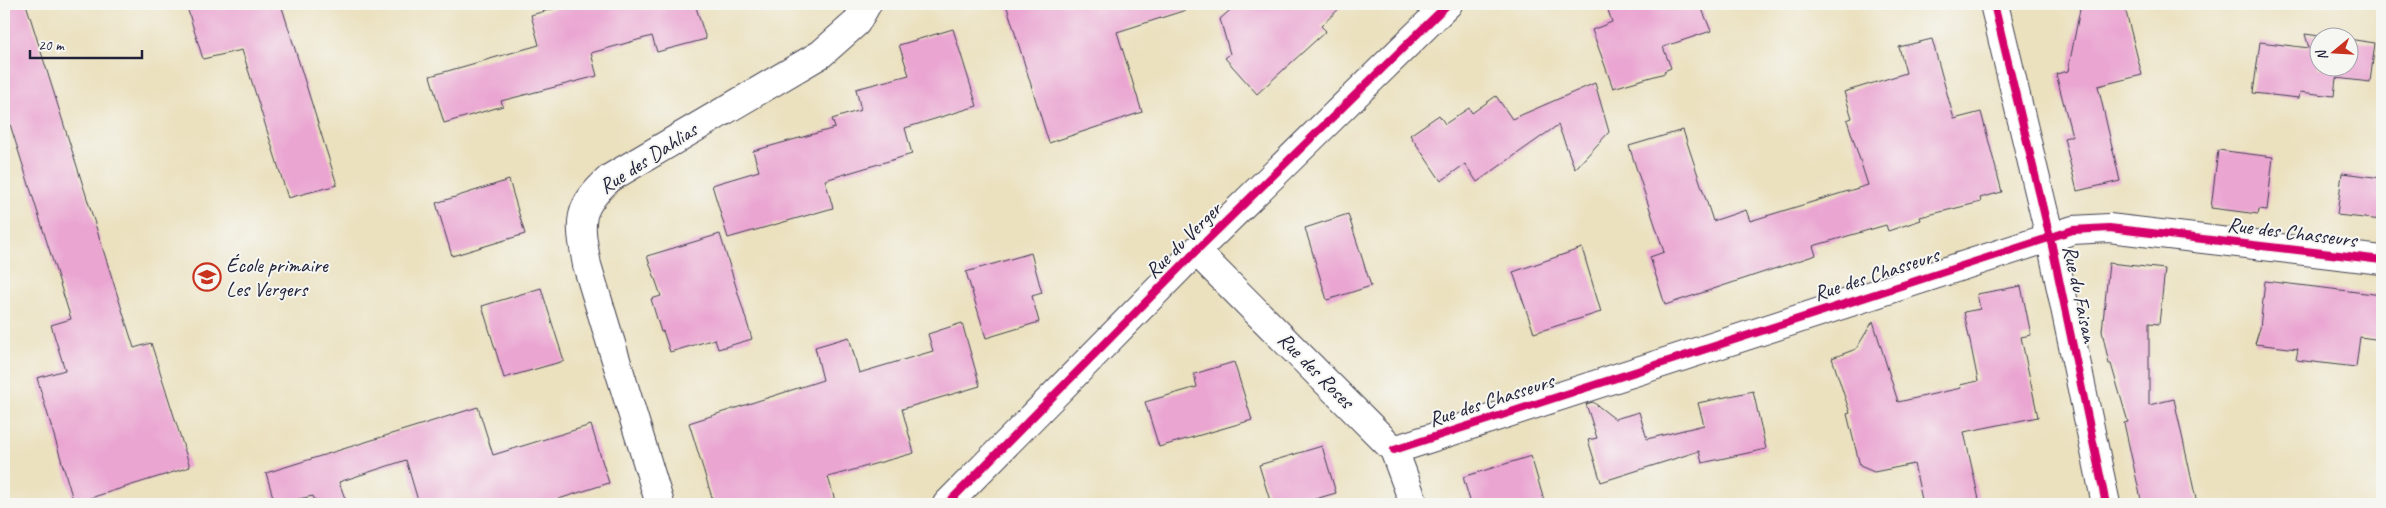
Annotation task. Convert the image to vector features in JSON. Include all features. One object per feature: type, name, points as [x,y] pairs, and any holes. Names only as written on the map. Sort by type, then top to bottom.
[{"type":"street","name":"Rue des Dahlias","points":[[660,504],[587,265],[582,237],[582,214],[591,195],[610,178],[820,54],[856,23],[867,4]]},
{"type":"street","name":"Rue du Verger","points":[[947,504],[1196,250],[1448,4]]},
{"type":"street","name":"Rue du Faisan","points":[[1994,4],[2050,236],[2106,504]]},
{"type":"street","name":"Rue des Chasseurs","points":[[1394,450],[2050,236],[2089,227],[2382,260]]},
{"type":"street","name":"Rue des Roses","points":[[1196,250],[1394,450],[1414,504]]},
{"type":"building","points":[[4,4],[26,4],[134,348],[151,343],[190,467],[74,503],[37,378],[65,370],[51,325],[71,319],[4,105]]},
{"type":"building","points":[[186,4],[281,4],[337,185],[288,198],[242,50],[203,59]]},
{"type":"building","points":[[570,4],[695,4],[706,39],[657,52],[652,36],[591,53],[597,76],[501,101],[503,106],[444,123],[430,76],[539,45],[531,15]]},
{"type":"building","points":[[1006,4],[1185,4],[1186,10],[1117,32],[1142,112],[1049,143]]},
{"type":"building","points":[[1237,4],[1344,4],[1321,26],[1326,31],[1257,94],[1225,58],[1230,54],[1220,19]]},
{"type":"building","points":[[1606,4],[1700,4],[1711,31],[1663,47],[1671,68],[1664,71],[1665,73],[1613,88],[1592,30],[1612,22]]},
{"type":"building","points":[[2081,4],[2124,4],[2142,75],[2098,86],[2120,181],[2077,191],[2064,138],[2072,136],[2056,74],[2068,71]]},
{"type":"building","points":[[953,29],[977,106],[905,128],[912,154],[825,180],[833,208],[728,238],[712,185],[759,171],[753,151],[835,128],[832,119],[861,110],[856,89],[909,75],[899,45]]},
{"type":"building","points":[[1932,39],[1954,119],[1981,112],[2002,192],[1980,198],[1981,202],[1920,217],[1921,220],[1888,231],[1886,225],[1813,246],[1816,255],[1665,305],[1650,257],[1664,252],[1629,146],[1683,130],[1713,221],[1746,210],[1750,221],[1868,185],[1847,120],[1852,118],[1844,92],[1906,73],[1899,47]]},
{"type":"building","points":[[2358,40],[2375,43],[2370,82],[2336,78],[2358,78]]},
{"type":"building","points":[[2260,42],[2308,48],[2308,78],[2336,78],[2334,96],[2300,92],[2299,98],[2253,93]]},
{"type":"building","points":[[1595,83],[1609,132],[1575,169],[1558,125],[1477,182],[1465,164],[1441,181],[1410,135],[1439,115],[1445,124],[1469,108],[1472,113],[1496,96],[1512,119]]},
{"type":"building","points":[[2218,150],[2273,157],[2267,210],[2259,209],[2258,214],[2211,208]]},
{"type":"building","points":[[2342,173],[2382,178],[2382,220],[2337,215]]},
{"type":"building","points":[[509,180],[525,234],[452,256],[436,203]]},
{"type":"building","points":[[1348,214],[1371,286],[1327,300],[1305,228]]},
{"type":"building","points":[[720,234],[752,339],[718,349],[715,339],[670,352],[663,331],[661,332],[651,299],[661,296],[647,256]]},
{"type":"building","points":[[1582,248],[1601,312],[1534,333],[1513,272]]},
{"type":"building","points":[[1031,253],[1042,293],[1032,296],[1039,322],[986,338],[966,272]]},
{"type":"building","points":[[2109,263],[2165,269],[2159,324],[2149,323],[2149,405],[2174,399],[2197,504],[2142,504],[2124,423],[2128,422],[2111,364],[2109,364],[2102,331]]},
{"type":"building","points":[[2265,281],[2382,295],[2382,340],[2360,337],[2356,367],[2296,360],[2298,349],[2255,344],[2260,328]]},
{"type":"building","points":[[2021,286],[2031,335],[2021,337],[2038,417],[1964,432],[1980,504],[1923,504],[1914,464],[1874,472],[1860,466],[1847,414],[1850,413],[1832,358],[1856,349],[1873,321],[1898,402],[1961,388],[1960,385],[1978,381],[1964,312],[1980,309],[1977,294]]},
{"type":"building","points":[[541,288],[564,361],[504,378],[482,306]]},
{"type":"building","points":[[962,323],[980,386],[902,409],[914,453],[828,477],[836,504],[714,504],[689,423],[823,380],[815,347],[849,337],[859,373],[933,351],[928,334]]},
{"type":"building","points":[[1234,362],[1252,420],[1159,447],[1145,402],[1197,387],[1194,374]]},
{"type":"building","points":[[1753,391],[1766,449],[1702,463],[1699,451],[1601,482],[1588,440],[1597,438],[1586,404],[1593,402],[1615,419],[1639,412],[1647,439],[1704,425],[1698,403]]},
{"type":"building","points":[[478,407],[493,455],[591,425],[609,483],[543,504],[419,504],[406,460],[339,482],[347,504],[316,504],[313,496],[275,504],[266,473]]},
{"type":"building","points":[[1322,446],[1336,493],[1298,504],[1271,504],[1259,465]]},
{"type":"building","points":[[1531,456],[1545,504],[1471,504],[1463,477]]},
{"type":"cycle path","points":[[947,504],[1196,251],[1448,4]]},
{"type":"cycle path","points":[[1994,4],[2052,246],[2106,504]]},
{"type":"cycle path","points":[[1394,450],[2073,230],[2109,228],[2382,260]]},
{"type":"place","name":"École primaire Les Vergers","points":[[207,277]]}]
